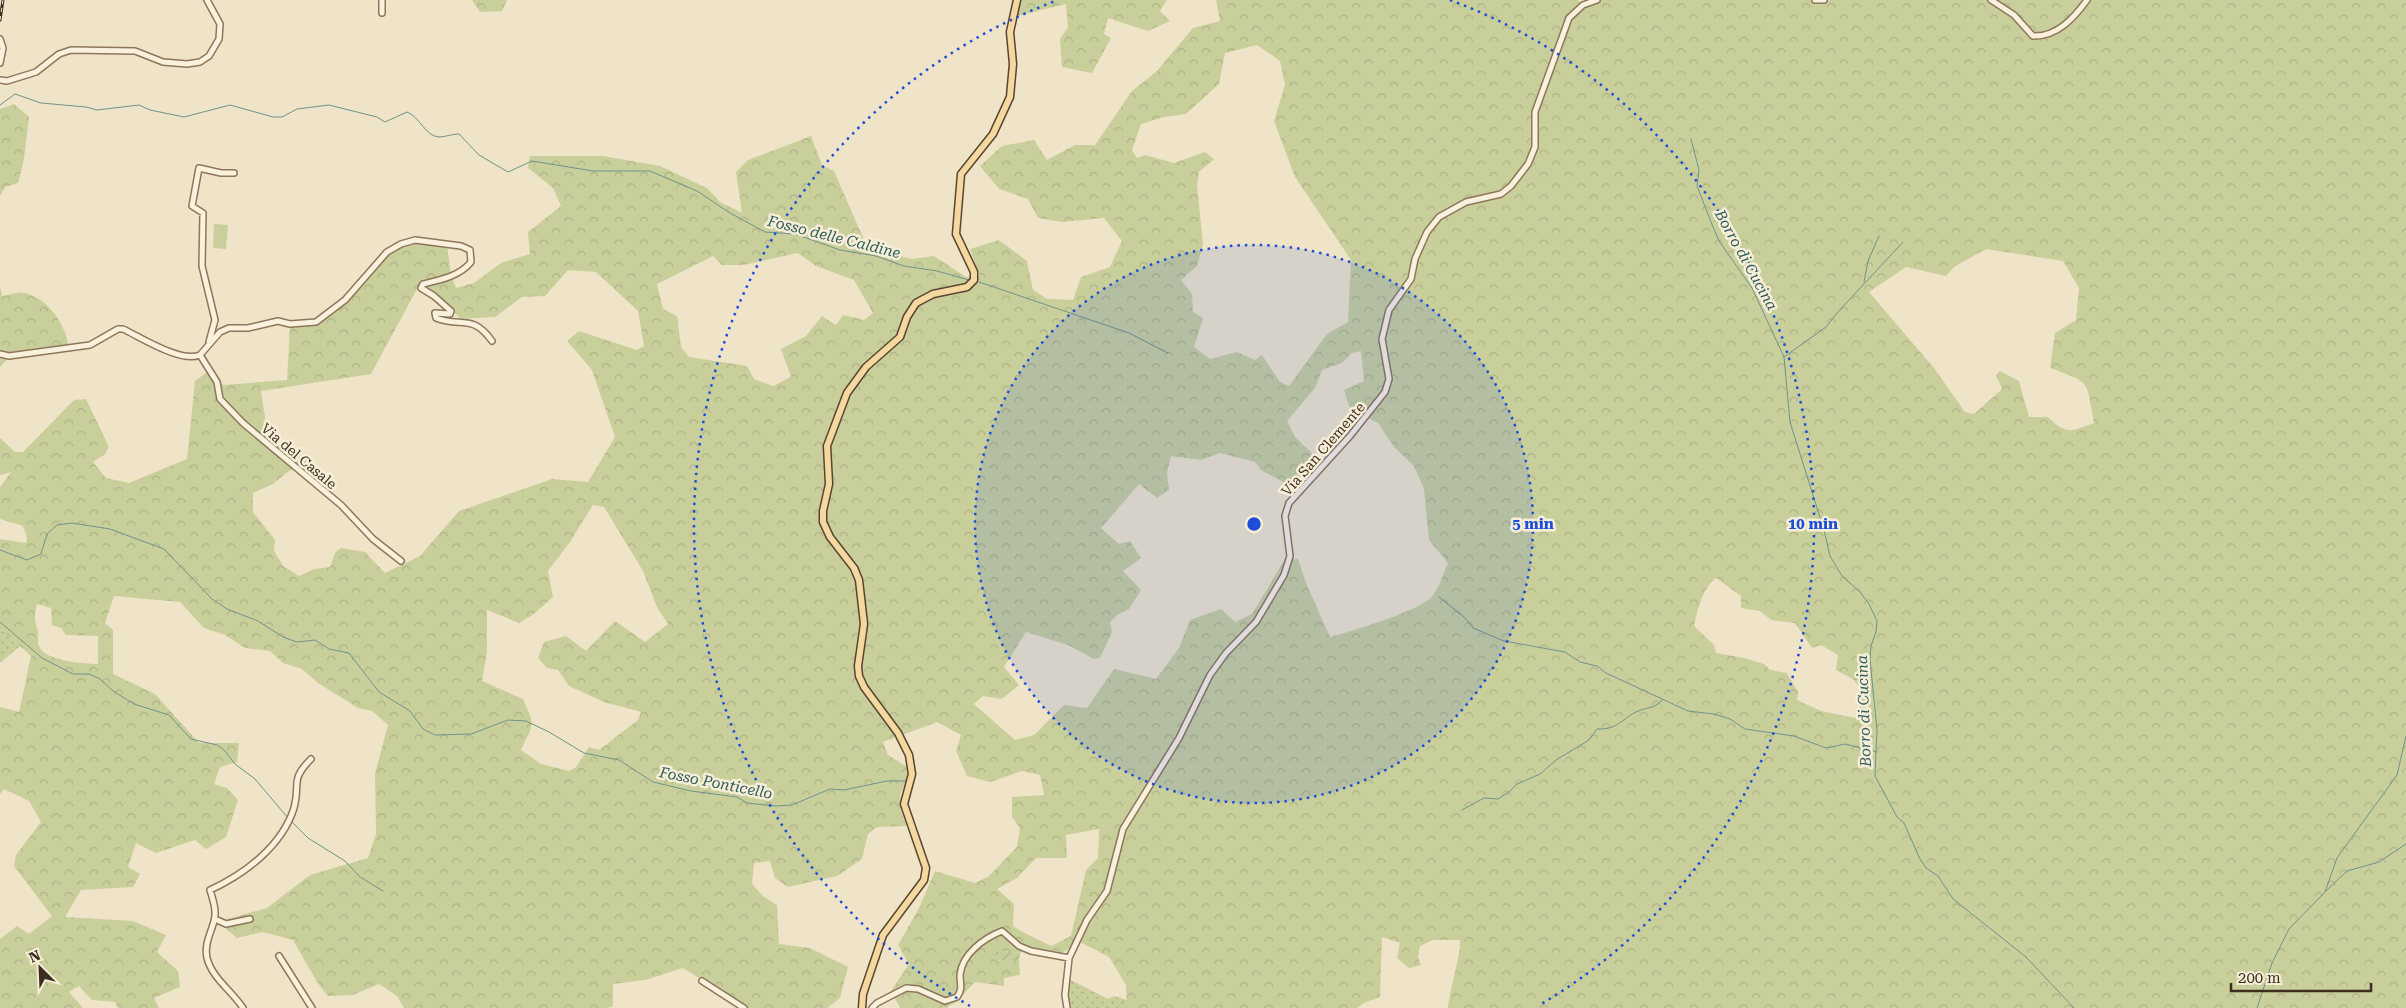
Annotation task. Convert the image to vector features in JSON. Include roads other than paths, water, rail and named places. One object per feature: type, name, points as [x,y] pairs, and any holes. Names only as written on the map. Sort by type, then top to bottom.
[{"type":"main road","points":[[862,1008],[863,994],[883,935],[924,880],[926,868],[904,804],[912,774],[909,755],[898,733],[864,687],[859,676],[858,666],[864,624],[859,580],[854,568],[830,537],[823,522],[823,512],[830,484],[827,446],[847,392],[866,367],[900,337],[907,318],[916,303],[927,295],[967,287],[974,280],[974,272],[956,234],[961,174],[993,134],[1010,97],[1013,64],[1010,32],[1016,0]]},
{"type":"street","points":[[0,80],[7,81],[36,72],[59,54],[71,50],[135,51],[163,62],[187,64],[200,62],[209,56],[219,39],[220,24],[207,0]]},
{"type":"street","points":[[382,0],[382,13]]},
{"type":"street","name":"Via San Clemente","points":[[1067,1008],[1065,986],[1069,958],[1087,920],[1107,891],[1123,830],[1179,738],[1210,675],[1230,648],[1256,622],[1284,576],[1290,556],[1285,516],[1289,503],[1350,436],[1385,392],[1389,379],[1382,339],[1389,310],[1411,279],[1415,259],[1427,232],[1439,217],[1456,206],[1472,199],[1501,194],[1520,176],[1535,147],[1535,112],[1569,18],[1583,5],[1596,0]]},
{"type":"street","points":[[1816,0],[1824,0]]},
{"type":"street","points":[[1991,0],[2014,16],[2033,36],[2045,36],[2072,21],[2087,0]]},
{"type":"street","points":[[0,40],[3,48],[0,63]]},
{"type":"street","points":[[208,344],[215,320],[202,266],[202,213],[192,206],[199,168],[221,173],[234,173]]},
{"type":"street","points":[[0,354],[9,356],[90,346],[118,329],[123,329],[178,355],[187,357],[200,355],[220,332],[229,328],[248,328],[278,321],[290,324],[316,322],[345,300],[386,252],[401,244],[415,240],[461,246],[470,250],[470,262],[466,269],[420,286],[451,311],[450,314],[435,313],[436,318],[445,321],[475,324],[492,341]]},
{"type":"street","name":"Via del Casale","points":[[200,355],[217,382],[220,399],[243,424],[340,505],[373,539],[401,561]]},
{"type":"street","points":[[243,1008],[212,972],[207,958],[208,934],[215,919],[215,908],[210,890],[258,860],[273,845],[289,819],[296,799],[295,782],[299,772],[310,759]]},
{"type":"street","points":[[215,919],[226,924],[250,919]]},
{"type":"street","points":[[872,1008],[877,1003],[906,988],[918,989],[945,1001],[957,997],[962,984],[960,974],[962,967],[970,954],[985,939],[1002,931],[1019,946],[1031,951],[1069,958]]},
{"type":"street","points":[[279,956],[312,1008]]},
{"type":"street","points":[[702,981],[744,1008]]},
{"type":"waterway","name":"Fosso delle Caldine","points":[[0,105],[15,94],[41,103],[86,107],[97,110],[139,105],[150,110],[184,117],[230,105],[273,117],[282,117],[297,109],[329,105],[377,117],[385,122],[407,112],[412,114],[434,136],[441,137],[459,134],[479,155],[508,172],[532,161],[593,171],[650,171],[697,191],[730,213],[765,232],[795,234],[840,250],[876,256],[904,266],[937,271],[969,280]]},
{"type":"waterway","name":"Borro di Cucina","points":[[1691,139],[1699,170],[1697,186],[1713,227],[1719,241],[1752,288],[1784,357],[1790,422],[1824,530],[1830,556],[1842,576],[1860,592],[1869,604],[1877,621],[1870,659],[1877,730],[1875,776],[1897,817],[1904,823],[1926,868],[1938,876],[1953,899],[2026,957],[2074,1008]]},
{"type":"waterway","points":[[1864,282],[1868,261],[1879,236]]},
{"type":"waterway","points":[[1784,357],[1826,327],[1903,242]]},
{"type":"waterway","name":"Fosso delle Caldine","points":[[979,282],[1129,333],[1168,353]]},
{"type":"waterway","name":"Fosso Ponticello","points":[[0,550],[27,560],[41,554],[47,534],[57,525],[72,523],[110,529],[164,549],[212,599],[227,609],[258,621],[283,637],[297,642],[315,640],[329,649],[349,653],[379,692],[410,711],[423,729],[435,735],[471,734],[508,720],[526,721],[584,753],[619,760],[653,782],[691,791],[737,797],[747,803],[775,806],[792,805],[830,789],[844,790],[887,781],[907,781]]},
{"type":"waterway","points":[[1439,597],[1464,617],[1473,628],[1504,641],[1565,652],[1580,662],[1597,666],[1606,673],[1688,711],[1714,714],[1730,719],[1745,729],[1794,736],[1826,748],[1845,744],[1877,752]]},
{"type":"waterway","points":[[0,622],[42,658],[73,674],[89,674],[100,679],[113,691],[134,704],[169,715],[191,739],[217,745],[224,750],[235,764],[255,779],[288,818]]},
{"type":"waterway","points":[[1462,810],[1484,798],[1498,799],[1517,784],[1540,774],[1556,760],[1589,740],[1597,729],[1605,729],[1616,725],[1641,710],[1655,706],[1662,700]]},
{"type":"waterway","points":[[2257,1008],[2272,963],[2289,929],[2325,892],[2337,858],[2397,775],[2406,736]]},
{"type":"waterway","points":[[291,821],[308,838],[345,861],[360,877],[383,891]]},
{"type":"waterway","points":[[2326,891],[2347,871],[2379,862],[2406,844]]},
{"type":"railway","points":[[0,20],[3,0]]}]
